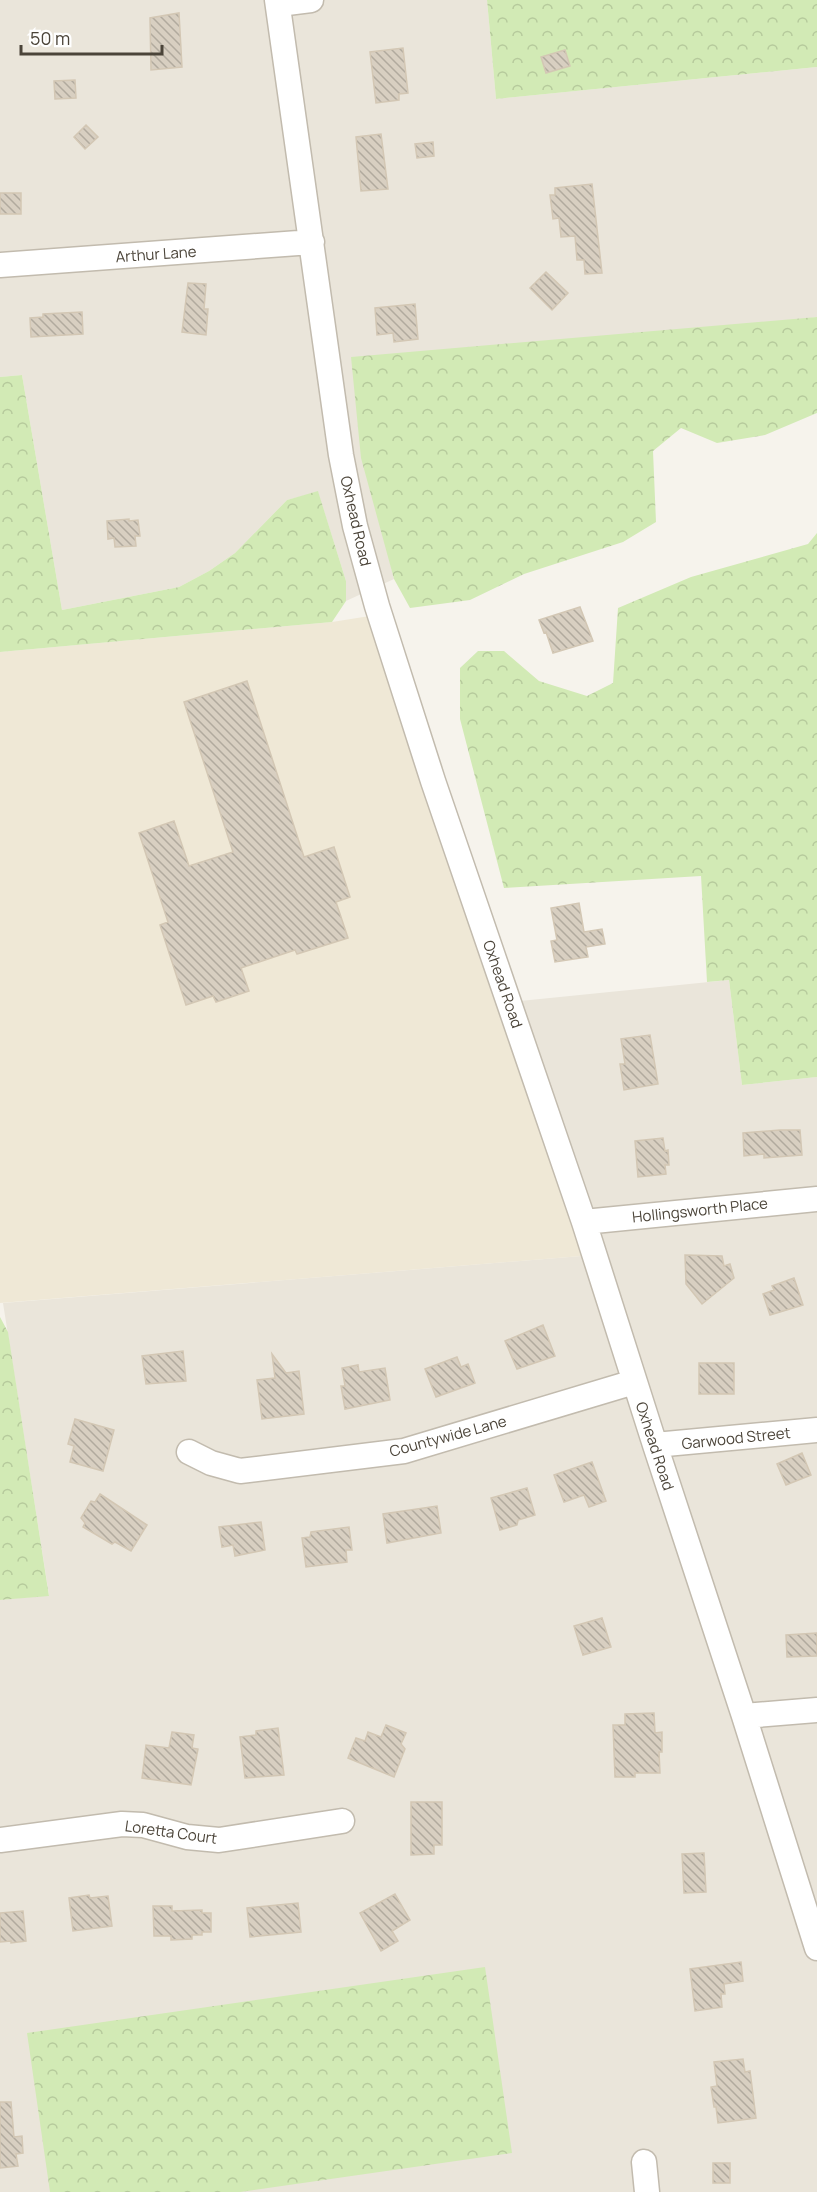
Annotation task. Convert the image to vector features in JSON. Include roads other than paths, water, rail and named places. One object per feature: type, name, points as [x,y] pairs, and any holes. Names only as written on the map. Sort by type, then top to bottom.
[{"type":"street","points":[[278,1],[311,0]]},
{"type":"street","name":"Oxhead Road","points":[[278,1],[341,454],[356,526],[377,606],[433,782],[584,1222],[817,1948]]},
{"type":"street","name":"Arthur Lane","points":[[0,265],[312,242]]},
{"type":"street","name":"Hollingsworth Place","points":[[584,1222],[817,1199]]},
{"type":"street","name":"Countywide Lane","points":[[189,1452],[211,1463],[240,1471],[404,1451],[634,1382]]},
{"type":"street","name":"Garwood Street","points":[[654,1445],[817,1430]]},
{"type":"street","points":[[744,1716],[817,1710]]},
{"type":"street","name":"Loretta Court","points":[[0,1840],[122,1824],[143,1825],[187,1837],[219,1840],[342,1821]]},
{"type":"street","points":[[644,2162],[647,2192]]}]
